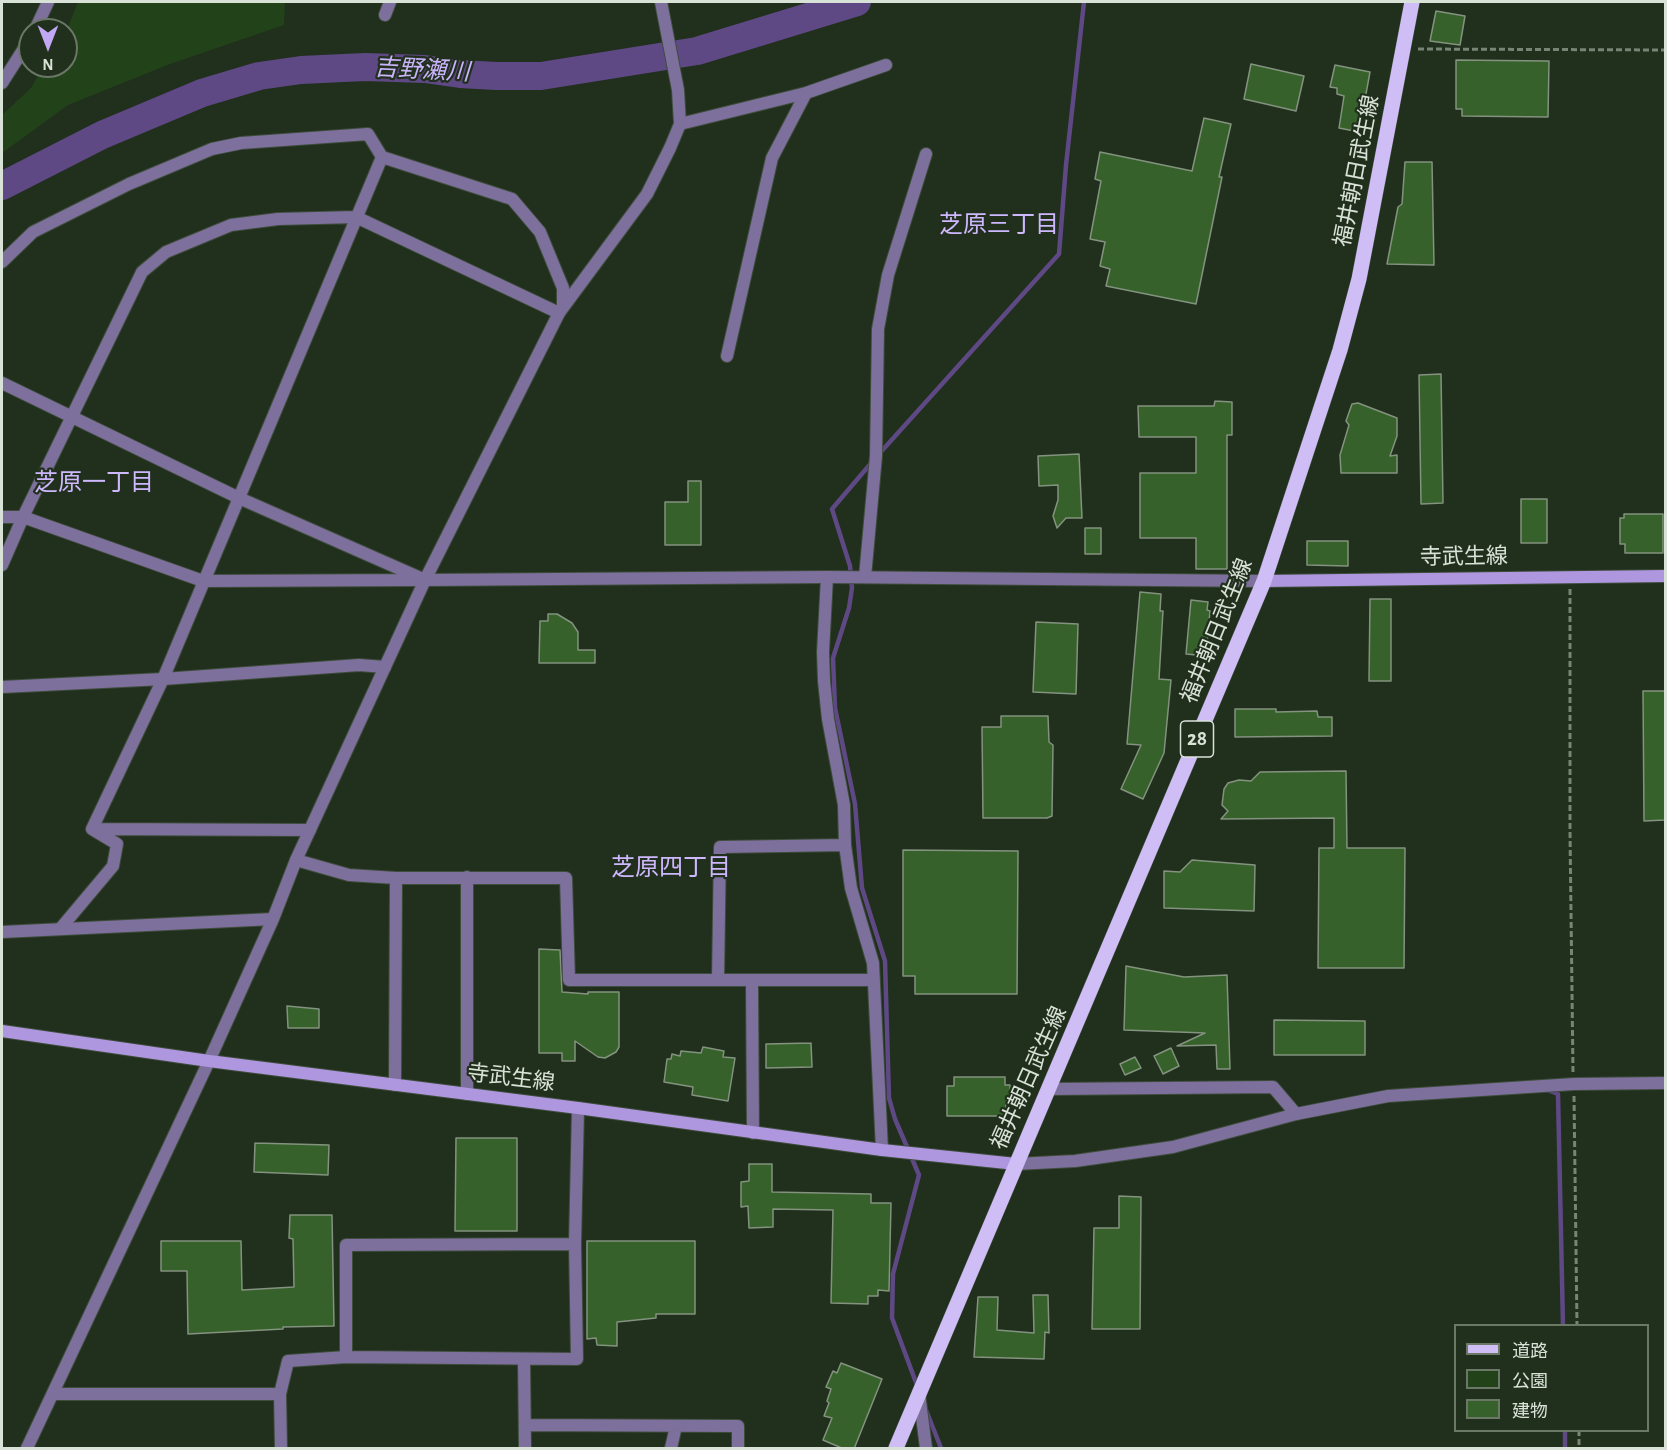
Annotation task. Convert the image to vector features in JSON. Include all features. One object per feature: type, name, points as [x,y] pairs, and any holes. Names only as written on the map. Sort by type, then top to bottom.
[{"type":"main road","name":"福井朝日武生線","points":[[896,1449],[1264,580],[1340,350],[1359,279],[1412,2]]},
{"type":"main road","name":"寺武生線","points":[[1264,580],[1665,576]]},
{"type":"main road","name":"寺武生線","points":[[2,1031],[209,1061],[882,1150],[1016,1164]]},
{"type":"street","points":[[41,18],[48,2]]},
{"type":"street","points":[[385,15],[390,2]]},
{"type":"street","points":[[27,1449],[209,1061],[273,920],[296,860],[425,580],[561,309],[647,194],[670,148],[680,124],[678,90],[662,8]]},
{"type":"street","points":[[2,83],[18,58]]},
{"type":"street","points":[[680,124],[806,93],[886,64]]},
{"type":"street","points":[[727,356],[772,158],[806,93]]},
{"type":"street","points":[[2,262],[33,232],[129,184],[212,149],[241,143],[368,134],[382,157],[512,199],[540,232],[563,288],[561,309]]},
{"type":"street","points":[[865,577],[876,456],[878,329],[888,275],[926,154]]},
{"type":"street","points":[[92,829],[163,679],[382,157]]},
{"type":"street","points":[[2,565],[142,272],[166,252],[231,225],[278,219],[356,217],[561,309]]},
{"type":"street","points":[[2,383],[239,498],[425,580]]},
{"type":"street","points":[[2,517],[23,517],[203,581],[827,577],[1264,580]]},
{"type":"street","points":[[827,577],[823,652],[824,681],[828,719],[844,805],[845,845],[851,888],[873,963],[882,1150]]},
{"type":"street","points":[[2,687],[163,679],[359,665],[385,667]]},
{"type":"street","points":[[92,829],[310,830]]},
{"type":"street","points":[[60,929],[113,866],[117,844],[92,829]]},
{"type":"street","points":[[718,980],[720,847],[845,845]]},
{"type":"street","points":[[296,860],[349,875],[396,878],[566,878],[569,980],[752,982],[874,980]]},
{"type":"street","points":[[466,877],[466,1094]]},
{"type":"street","points":[[395,1085],[396,878]]},
{"type":"street","points":[[2,932],[273,920]]},
{"type":"street","points":[[752,982],[753,1132]]},
{"type":"street","points":[[1016,1164],[1075,1161],[1173,1147],[1296,1113],[1388,1096],[1574,1084],[1665,1083]]},
{"type":"street","points":[[1050,1089],[1273,1087],[1296,1113]]},
{"type":"street","points":[[281,1449],[280,1394],[288,1361],[346,1357],[577,1359],[575,1244],[578,1108]]},
{"type":"street","points":[[346,1357],[346,1245],[575,1244]]},
{"type":"street","points":[[524,1359],[525,1449]]},
{"type":"street","points":[[919,1393],[926,1449]]},
{"type":"street","points":[[53,1394],[280,1394]]},
{"type":"street","points":[[525,1425],[738,1426],[738,1449]]},
{"type":"street","points":[[671,1449],[676,1426]]},
{"type":"path","points":[[1403,49],[1665,50]]},
{"type":"path","points":[[1570,577],[1570,832],[1577,1324]]},
{"type":"path","points":[[1579,1432],[1579,1449]]},
{"type":"green space","points":[[78,2],[285,2],[284,25],[170,64],[68,105],[2,153],[2,115],[31,88],[37,78],[78,78],[78,18],[72,18]]},
{"type":"building","points":[[1436,11],[1465,16],[1460,45],[1430,41]]},
{"type":"building","points":[[1456,60],[1549,61],[1548,117],[1462,116],[1462,109],[1456,109]]},
{"type":"building","points":[[1251,64],[1304,76],[1296,111],[1244,99]]},
{"type":"building","points":[[1335,65],[1370,72],[1359,132],[1339,128],[1344,96],[1337,94],[1337,88],[1330,87]]},
{"type":"building","points":[[1204,118],[1231,124],[1196,304],[1106,286],[1110,269],[1100,266],[1105,242],[1090,239],[1101,181],[1095,179],[1100,152],[1192,171]]},
{"type":"building","points":[[1405,162],[1432,162],[1434,265],[1387,264],[1398,207],[1402,204]]},
{"type":"building","points":[[1441,374],[1443,503],[1421,504],[1419,375]]},
{"type":"building","points":[[1215,401],[1232,402],[1232,435],[1227,435],[1227,569],[1196,569],[1196,538],[1140,538],[1140,473],[1196,473],[1196,437],[1139,437],[1138,406],[1214,406]]},
{"type":"building","points":[[1358,403],[1397,418],[1397,436],[1390,456],[1397,455],[1397,473],[1341,473],[1340,455],[1349,425],[1346,421],[1352,404]]},
{"type":"building","points":[[1079,454],[1082,518],[1066,518],[1057,528],[1053,516],[1058,500],[1058,485],[1039,486],[1038,456]]},
{"type":"building","points":[[688,481],[701,481],[701,545],[665,545],[665,502],[688,502]]},
{"type":"building","points":[[1521,499],[1547,499],[1547,543],[1521,543]]},
{"type":"building","points":[[1624,514],[1663,514],[1663,553],[1625,553],[1625,544],[1620,544],[1620,518],[1624,518]]},
{"type":"building","points":[[1085,528],[1101,528],[1101,554],[1085,554]]},
{"type":"building","points":[[1307,541],[1348,541],[1348,566],[1307,565]]},
{"type":"building","points":[[1140,592],[1161,594],[1160,611],[1163,611],[1159,679],[1171,680],[1164,753],[1143,799],[1121,789],[1141,745],[1127,744]]},
{"type":"building","points":[[1370,599],[1391,599],[1391,681],[1369,681]]},
{"type":"building","points":[[1191,600],[1208,602],[1207,610],[1210,611],[1206,656],[1186,654]]},
{"type":"building","points":[[548,614],[557,614],[572,623],[578,632],[578,650],[595,650],[595,663],[539,663],[540,621],[548,621]]},
{"type":"building","points":[[1036,622],[1078,624],[1076,694],[1033,692]]},
{"type":"building","points":[[1643,691],[1665,691],[1665,820],[1644,821]]},
{"type":"building","points":[[1235,709],[1276,709],[1276,712],[1317,711],[1318,717],[1332,717],[1332,736],[1235,737]]},
{"type":"building","points":[[1001,716],[1048,716],[1049,742],[1053,745],[1052,816],[1047,818],[983,818],[982,727],[1001,727]]},
{"type":"building","points":[[1346,771],[1347,848],[1405,848],[1404,968],[1318,968],[1319,848],[1334,848],[1334,818],[1221,819],[1228,811],[1222,805],[1224,789],[1228,783],[1239,780],[1251,781],[1260,772]]},
{"type":"building","points":[[903,850],[1018,851],[1017,994],[915,994],[915,976],[903,976]]},
{"type":"building","points":[[1192,860],[1255,865],[1254,911],[1164,908],[1164,871],[1180,872]]},
{"type":"building","points":[[539,949],[560,950],[562,992],[588,994],[588,992],[619,992],[619,1047],[616,1052],[605,1058],[598,1057],[575,1041],[575,1061],[562,1061],[562,1053],[539,1053]]},
{"type":"building","points":[[1126,966],[1184,977],[1227,975],[1230,1069],[1217,1069],[1216,1045],[1177,1046],[1205,1033],[1124,1030]]},
{"type":"building","points":[[287,1006],[319,1009],[319,1028],[288,1028]]},
{"type":"building","points":[[1274,1020],[1365,1021],[1365,1055],[1274,1055]]},
{"type":"building","points":[[811,1043],[812,1067],[766,1068],[766,1044]]},
{"type":"building","points":[[703,1047],[724,1051],[723,1057],[735,1058],[728,1101],[692,1095],[693,1087],[664,1082],[667,1059],[671,1059],[672,1054],[680,1056],[681,1051],[701,1053]]},
{"type":"building","points":[[1171,1048],[1179,1066],[1163,1074],[1154,1056]]},
{"type":"building","points":[[1135,1057],[1141,1068],[1125,1075],[1120,1064]]},
{"type":"building","points":[[954,1077],[1005,1077],[1005,1085],[1010,1085],[1010,1104],[1006,1104],[1006,1116],[947,1116],[947,1086],[954,1086]]},
{"type":"building","points":[[456,1138],[517,1138],[517,1231],[455,1231]]},
{"type":"building","points":[[255,1143],[329,1145],[328,1175],[254,1172]]},
{"type":"building","points":[[749,1164],[772,1164],[772,1192],[871,1194],[871,1203],[891,1203],[889,1291],[878,1290],[878,1296],[868,1296],[868,1304],[831,1303],[833,1210],[773,1209],[773,1227],[749,1228],[748,1206],[741,1207],[741,1182],[749,1181]]},
{"type":"building","points":[[1119,1196],[1141,1197],[1140,1329],[1092,1329],[1094,1228],[1119,1228]]},
{"type":"building","points":[[290,1215],[332,1215],[334,1326],[188,1334],[187,1271],[161,1271],[161,1241],[241,1241],[242,1290],[294,1287],[293,1239],[289,1238]]},
{"type":"building","points":[[587,1241],[695,1241],[695,1314],[656,1314],[656,1318],[617,1322],[617,1346],[597,1345],[596,1338],[587,1339]]},
{"type":"building","points":[[1033,1295],[1048,1295],[1049,1333],[1045,1332],[1044,1359],[974,1357],[978,1297],[998,1297],[997,1330],[1034,1333]]},
{"type":"building","points":[[841,1363],[882,1379],[854,1449],[844,1449],[823,1440],[832,1418],[824,1416],[831,1389],[826,1387],[833,1371],[837,1373]]},
{"type":"waterway","name":"吉野瀬川","points":[[2,186],[102,135],[202,93],[259,76],[301,70],[365,67],[425,69],[496,76],[541,76],[697,51],[857,2]]},
{"type":"waterway","points":[[879,454],[1059,254],[1066,165],[1084,2]]},
{"type":"waterway","points":[[872,462],[832,509],[850,566],[852,588],[849,608],[833,658],[835,708],[855,804],[862,888],[885,961],[889,1098],[895,1119],[919,1175],[893,1274],[892,1318],[918,1388]]},
{"type":"waterway","points":[[1547,1090],[1558,1094],[1563,1324]]},
{"type":"waterway","points":[[926,1410],[941,1448]]},
{"type":"waterway","points":[[1565,1432],[1565,1448]]},
{"type":"district","name":"芝原三丁目","points":[[999,225]]},
{"type":"district","name":"芝原一丁目","points":[[94,483]]},
{"type":"district","name":"芝原四丁目","points":[[671,868]]}]
